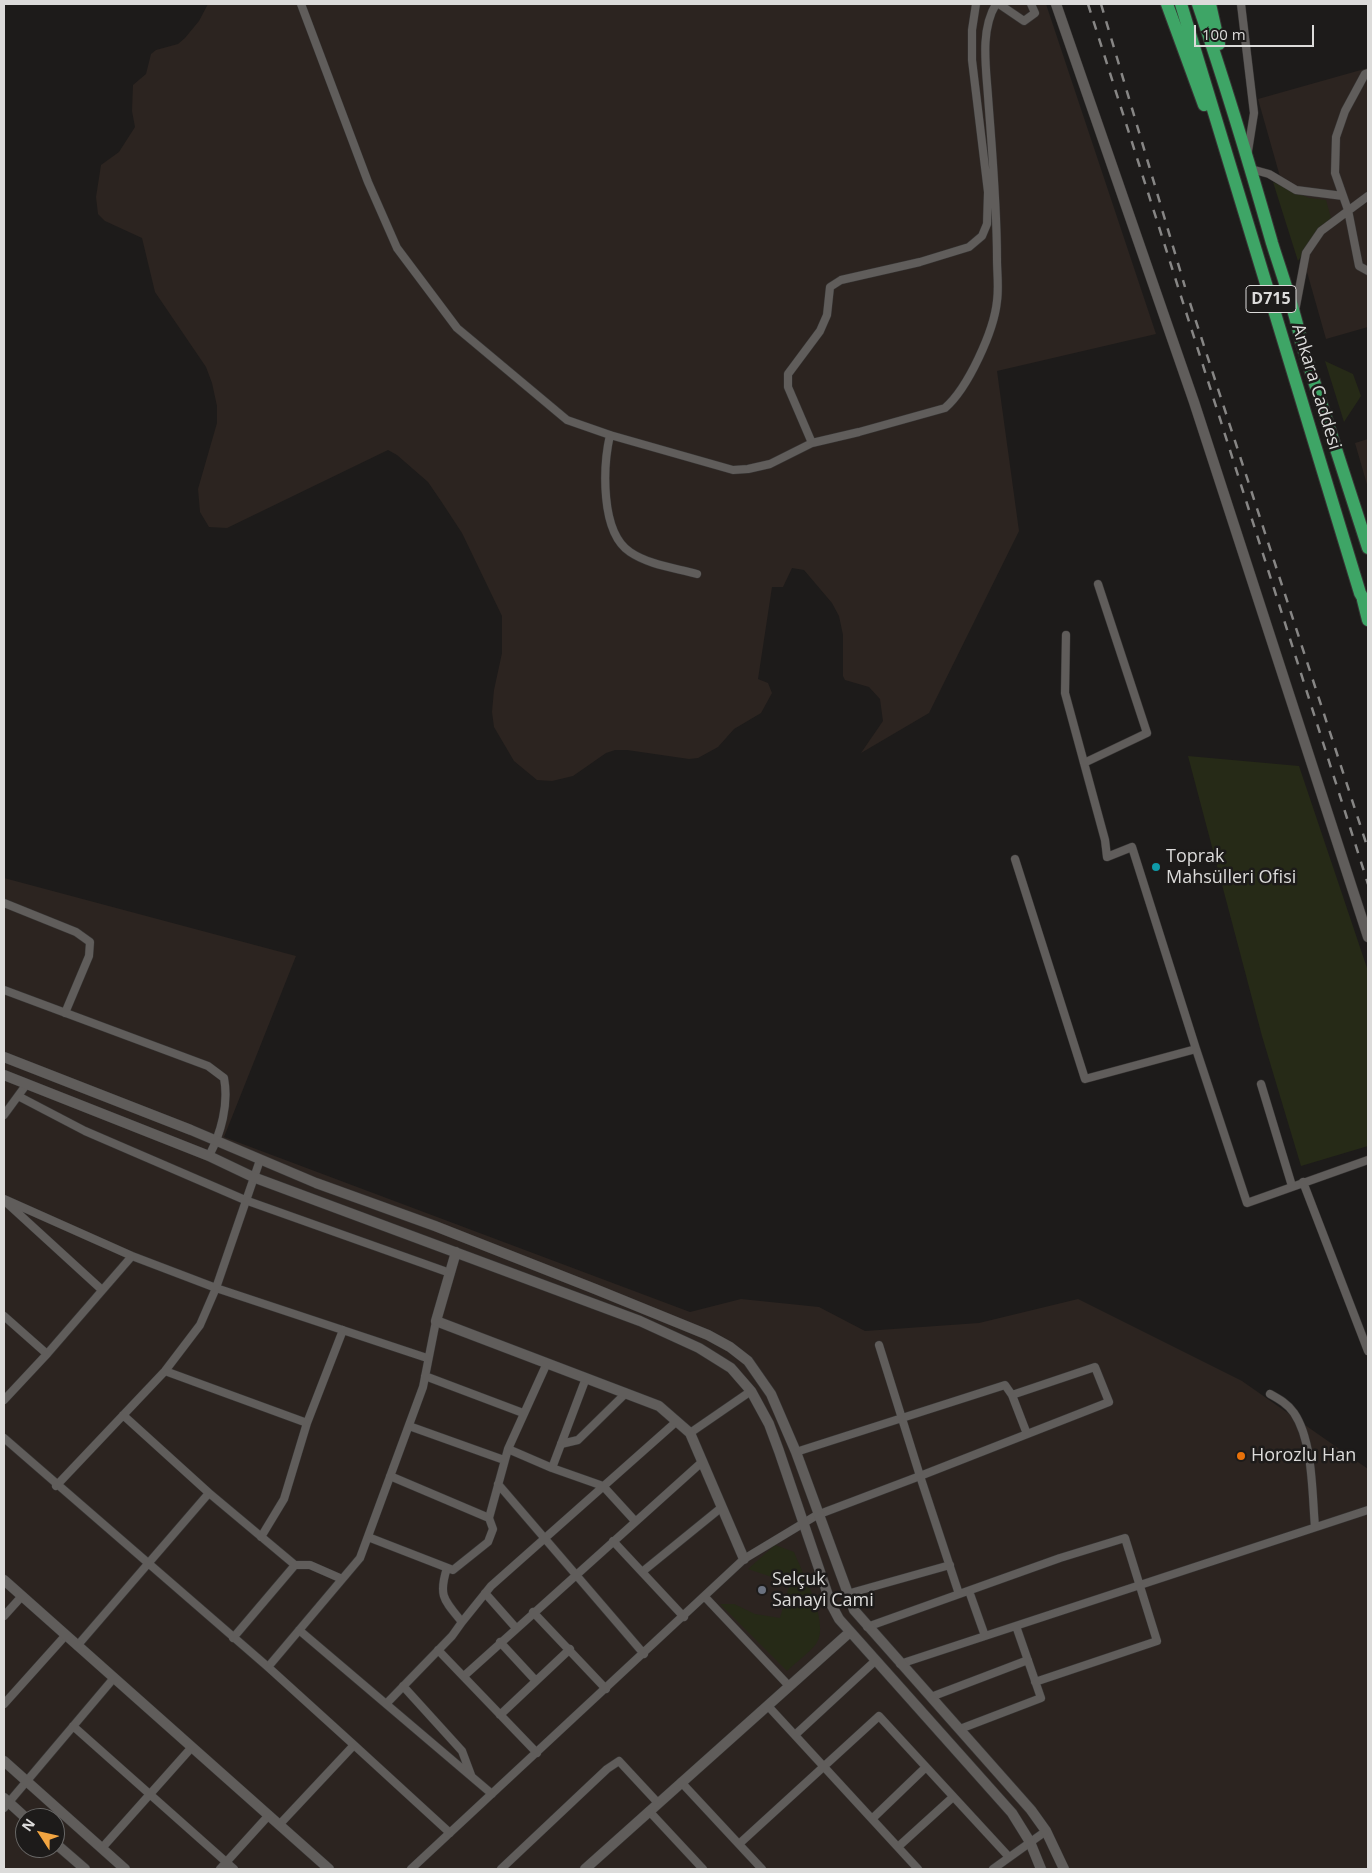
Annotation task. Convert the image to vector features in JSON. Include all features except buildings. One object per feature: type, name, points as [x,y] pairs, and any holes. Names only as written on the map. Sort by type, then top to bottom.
[{"type":"highway","points":[[1167,4],[1185,58],[1239,194]]},
{"type":"highway","name":"Ankara Caddesi","points":[[1181,4],[1360,593],[1368,606]]},
{"type":"highway","name":"Ankara Caddesi","points":[[1198,4],[1238,122],[1295,313],[1301,341],[1368,548]]},
{"type":"highway","points":[[1210,4],[1238,122]]},
{"type":"highway","points":[[1360,593],[1368,620]]},
{"type":"street","points":[[301,4],[368,182],[397,248],[457,328],[568,420],[610,435],[733,470],[770,464],[812,442],[859,432],[945,408],[955,399],[967,382],[992,323],[997,300],[997,217],[985,47],[991,11],[997,4],[1024,21],[1035,13],[1031,4]]},
{"type":"street","points":[[812,442],[788,387],[788,374],[820,331],[827,315],[830,287],[841,280],[920,262],[969,248],[982,236],[987,224],[988,192],[972,60],[972,30],[976,4]]},
{"type":"street","points":[[1056,4],[1194,402],[1368,937]]},
{"type":"street","points":[[1241,4],[1254,114],[1249,164],[1296,190],[1344,196]]},
{"type":"street","points":[[1368,73],[1365,74],[1345,111],[1336,137],[1335,173],[1348,210],[1359,266],[1368,271]]},
{"type":"street","points":[[1295,313],[1306,253],[1321,231],[1368,196]]},
{"type":"street","points":[[610,435],[606,454],[607,496],[610,521],[620,543],[630,552],[651,561],[697,574]]},
{"type":"street","points":[[1084,763],[1147,733],[1098,584]]},
{"type":"street","points":[[1066,635],[1065,693],[1105,840],[1107,857],[1132,847],[1246,1203],[1368,1160]]},
{"type":"street","points":[[1015,859],[1085,1080],[1196,1049]]},
{"type":"street","points":[[4,903],[76,932],[90,942],[89,956],[65,1013]]},
{"type":"street","points":[[4,990],[208,1066],[224,1078],[227,1095],[216,1142],[209,1156]]},
{"type":"street","points":[[4,1057],[316,1183],[435,1226],[715,1339],[748,1361],[771,1394],[796,1452],[817,1515],[854,1610],[867,1627],[1031,1810],[1046,1831],[1064,1869]]},
{"type":"street","points":[[4,1075],[209,1156],[253,1176],[640,1322],[699,1348],[732,1368],[751,1391],[772,1433],[831,1604],[850,1632],[875,1661],[1012,1813],[1030,1842],[1041,1869]]},
{"type":"street","points":[[1261,1084],[1292,1186]]},
{"type":"street","points":[[4,1115],[26,1085]]},
{"type":"street","points":[[18,1096],[85,1131],[245,1200],[450,1273]]},
{"type":"street","points":[[56,1486],[165,1371],[200,1325],[216,1288],[260,1160]]},
{"type":"street","points":[[1303,1182],[1368,1351]]},
{"type":"street","points":[[4,1200],[132,1256],[216,1288],[427,1358]]},
{"type":"street","points":[[4,1200],[102,1290]]},
{"type":"street","points":[[268,1667],[360,1558],[423,1387],[427,1358],[436,1321],[456,1252]]},
{"type":"street","points":[[4,1401],[132,1256]]},
{"type":"street","points":[[4,1316],[47,1354]]},
{"type":"street","points":[[436,1321],[659,1406],[690,1432],[744,1560]]},
{"type":"street","points":[[261,1537],[284,1499],[308,1423],[343,1330]]},
{"type":"street","points":[[879,1345],[959,1594]]},
{"type":"street","points":[[368,1537],[454,1570],[488,1542],[493,1528],[490,1518],[504,1460],[546,1363]]},
{"type":"street","points":[[411,1869],[744,1560],[802,1522],[817,1515],[1109,1402],[1095,1367],[1012,1395]]},
{"type":"street","points":[[165,1371],[308,1423]]},
{"type":"street","points":[[425,1376],[523,1413]]},
{"type":"street","points":[[552,1468],[586,1378]]},
{"type":"street","points":[[796,1452],[1005,1385],[1012,1395],[1027,1434]]},
{"type":"street","points":[[690,1432],[751,1391]]},
{"type":"street","points":[[561,1444],[578,1440],[626,1393]]},
{"type":"street","points":[[1270,1394],[1282,1401],[1294,1412],[1306,1435],[1315,1527]]},
{"type":"street","points":[[123,1415],[210,1493],[295,1565],[310,1565],[342,1579]]},
{"type":"street","points":[[386,1704],[438,1650],[485,1594],[677,1421]]},
{"type":"street","points":[[408,1426],[504,1460]]},
{"type":"street","points":[[4,1438],[56,1486],[268,1667],[450,1833]]},
{"type":"street","points":[[508,1448],[552,1468],[603,1486],[635,1521]]},
{"type":"street","points":[[464,1676],[532,1612],[702,1462]]},
{"type":"street","points":[[390,1476],[490,1518]]},
{"type":"street","points":[[498,1484],[644,1654]]},
{"type":"street","points":[[77,1646],[210,1493]]},
{"type":"street","points":[[642,1572],[722,1507]]},
{"type":"street","points":[[900,1664],[1368,1510]]},
{"type":"street","points":[[867,1627],[1125,1538],[1138,1586],[1157,1640],[1035,1682]]},
{"type":"street","points":[[612,1541],[684,1617]]},
{"type":"street","points":[[233,1638],[295,1565]]},
{"type":"street","points":[[847,1594],[950,1565]]},
{"type":"street","points":[[447,1568],[441,1588],[444,1600],[462,1622]]},
{"type":"street","points":[[4,1580],[112,1679],[192,1747],[329,1869]]},
{"type":"street","points":[[968,1591],[985,1636]]},
{"type":"street","points":[[485,1594],[516,1628]]},
{"type":"street","points":[[4,1616],[22,1596]]},
{"type":"street","points":[[705,1597],[789,1686]]},
{"type":"street","points":[[532,1612],[606,1688]]},
{"type":"street","points":[[960,1729],[1041,1698],[1016,1626]]},
{"type":"street","points":[[299,1630],[492,1794]]},
{"type":"street","points":[[585,1869],[850,1632]]},
{"type":"street","points":[[4,1704],[65,1636]]},
{"type":"street","points":[[500,1642],[536,1681]]},
{"type":"street","points":[[500,1714],[570,1649]]},
{"type":"street","points":[[438,1650],[537,1753]]},
{"type":"street","points":[[931,1697],[1028,1660]]},
{"type":"street","points":[[795,1735],[875,1661]]},
{"type":"street","points":[[5,1803],[27,1781],[112,1679]]},
{"type":"street","points":[[403,1686],[462,1751],[472,1777]]},
{"type":"street","points":[[768,1706],[900,1846],[918,1869]]},
{"type":"street","points":[[739,1844],[879,1716],[1009,1857]]},
{"type":"street","points":[[73,1726],[234,1869]]},
{"type":"street","points":[[279,1825],[354,1745]]},
{"type":"street","points":[[102,1848],[192,1747]]},
{"type":"street","points":[[4,1761],[125,1869]]},
{"type":"street","points":[[501,1869],[618,1761],[658,1803]]},
{"type":"street","points":[[872,1818],[926,1767]]},
{"type":"street","points":[[681,1782],[762,1869]]},
{"type":"street","points":[[900,1846],[953,1797]]},
{"type":"street","points":[[649,1811],[703,1869]]},
{"type":"street","points":[[220,1869],[269,1815]]},
{"type":"street","points":[[993,1869],[1046,1831]]},
{"type":"street","points":[[65,1852],[85,1869]]},
{"type":"shaded area","points":[[208,4],[1046,4],[1156,334],[997,371],[1019,531],[929,713],[861,753],[883,721],[880,699],[869,687],[845,680],[843,676],[843,635],[839,616],[832,603],[804,570],[792,568],[783,587],[772,587],[758,679],[768,683],[772,693],[761,713],[734,729],[718,747],[698,758],[689,759],[615,750],[606,753],[573,776],[552,781],[537,780],[514,761],[494,727],[492,712],[494,690],[502,653],[502,616],[462,533],[428,482],[397,455],[388,450],[227,528],[209,527],[200,512],[198,489],[217,423],[217,406],[212,383],[206,367],[155,292],[142,238],[105,221],[98,214],[96,197],[101,165],[119,152],[135,127],[132,111],[133,85],[146,74],[151,54],[156,50],[178,44],[185,38],[199,21]]},
{"type":"shaded area","points":[[1368,68],[1368,327],[1326,339],[1258,99]]},
{"type":"shaded area","points":[[1368,439],[1368,488],[1355,443]]},
{"type":"shaded area","points":[[4,878],[296,956],[224,1137],[690,1312],[741,1299],[819,1307],[865,1331],[979,1323],[1078,1299],[1242,1381],[1368,1469],[1368,1869],[4,1869]]},
{"type":"green space","points":[[1273,182],[1309,198],[1326,200],[1331,218],[1319,229],[1298,261]]},
{"type":"green space","points":[[1325,361],[1353,374],[1361,396],[1344,422]]},
{"type":"green space","points":[[1188,756],[1299,766],[1368,971],[1368,1146],[1301,1166],[1262,1036]]},
{"type":"green space","points":[[775,1545],[794,1552],[814,1598],[820,1624],[820,1635],[816,1644],[787,1671],[720,1604],[734,1604],[755,1614],[780,1618],[790,1583],[748,1569]]},
{"type":"railway","points":[[1088,4],[1368,884]]},
{"type":"railway","points":[[1101,4],[1185,287]]},
{"type":"railway","points":[[1190,303],[1368,849]]},
{"type":"place","name":"Toprak Mahsülleri Ofisi","points":[[1156,867]]},
{"type":"place","name":"Horozlu Han","points":[[1241,1456]]},
{"type":"place","name":"Selçuk Sanayi Cami","points":[[762,1590]]}]
